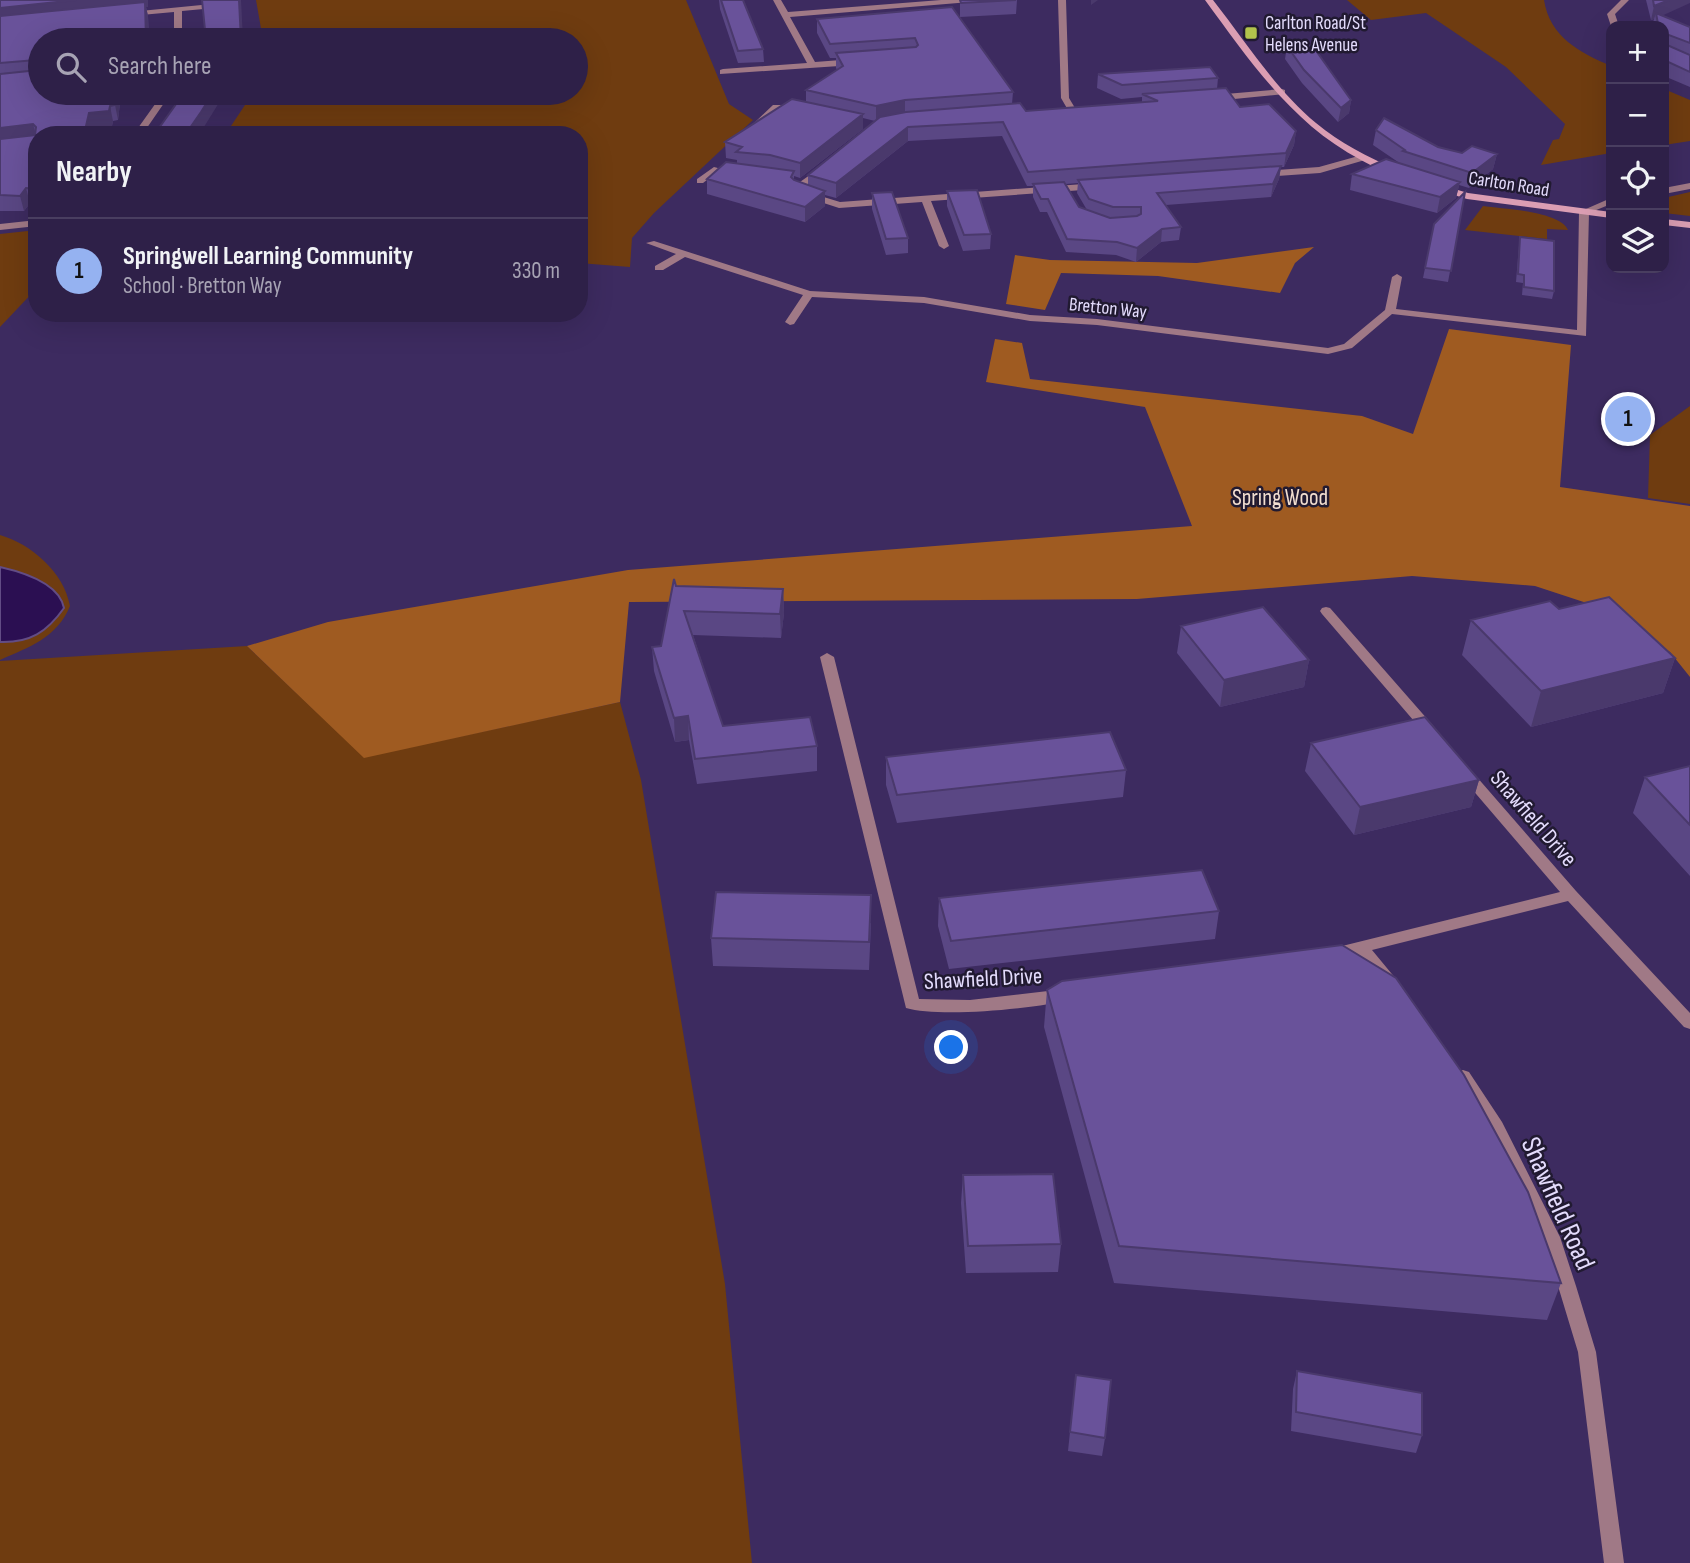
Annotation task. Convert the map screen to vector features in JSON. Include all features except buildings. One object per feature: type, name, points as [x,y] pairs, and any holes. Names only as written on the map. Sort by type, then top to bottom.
[{"type":"main road","points":[[1209,0],[1282,92],[1313,125],[1362,158],[1407,178]]},
{"type":"main road","name":"Carlton Road","points":[[1431,185],[1467,196],[1606,214]]},
{"type":"main road","points":[[1669,223],[1690,225]]},
{"type":"street","points":[[777,0],[812,65]]},
{"type":"street","points":[[785,15],[970,0]]},
{"type":"street","points":[[1062,0],[1065,98],[1071,108]]},
{"type":"street","points":[[1613,21],[1611,14],[1625,0]]},
{"type":"street","points":[[123,14],[225,4]]},
{"type":"street","points":[[178,9],[178,28]]},
{"type":"street","points":[[723,72],[862,61]]},
{"type":"street","points":[[1203,98],[1282,92]]},
{"type":"street","points":[[143,126],[158,105]]},
{"type":"street","points":[[750,131],[776,107],[811,111]]},
{"type":"street","points":[[1057,109],[1084,107]]},
{"type":"street","points":[[1253,175],[1320,170],[1362,158]]},
{"type":"street","points":[[834,160],[803,184],[799,192],[839,205],[1070,193],[1107,185]]},
{"type":"street","points":[[700,181],[714,170],[741,174]]},
{"type":"street","points":[[792,181],[803,184]]},
{"type":"street","points":[[1669,190],[1690,186]]},
{"type":"street","points":[[926,199],[944,246]]},
{"type":"street","name":"Carlton Road","points":[[1584,212],[1606,203]]},
{"type":"street","points":[[1397,277],[1390,311],[1583,334],[1584,212]]},
{"type":"street","points":[[0,227],[28,224]]},
{"type":"street","name":"Bretton Way","points":[[651,243],[809,294],[924,300],[1018,317],[1097,322],[1328,351],[1348,345],[1390,311]]},
{"type":"street","points":[[659,268],[683,254]]},
{"type":"street","points":[[790,322],[809,294]]},
{"type":"street","points":[[1326,611],[1437,740]]},
{"type":"street","name":"Shawfield Drive","points":[[827,657],[912,1004],[942,1008],[1081,993]]},
{"type":"street","name":"Shawfield Drive","points":[[1455,760],[1571,895],[1690,1023]]},
{"type":"street","name":"Shawfield Drive","points":[[1322,956],[1571,895]]},
{"type":"street","points":[[1362,948],[1398,990]]},
{"type":"street","name":"Shawfield Road","points":[[1456,1066],[1494,1122],[1551,1237],[1587,1352],[1615,1563]]},
{"type":"shaded area","points":[[256,0],[686,0],[729,104],[753,120],[654,213],[632,238],[630,267],[588,264],[588,126],[231,126],[245,105],[588,105],[588,28],[261,28]]},
{"type":"shaded area","points":[[1347,0],[1544,0],[1552,24],[1559,33],[1577,49],[1606,64],[1606,154],[1541,165],[1553,140],[1559,139],[1565,124],[1506,67],[1426,13],[1371,20]]},
{"type":"shaded area","points":[[1669,91],[1690,100],[1690,141],[1669,144]]},
{"type":"shaded area","points":[[1690,192],[1690,216],[1669,214],[1669,197]]},
{"type":"shaded area","points":[[1483,206],[1543,215],[1563,224],[1568,230],[1547,229],[1547,239],[1465,230]]},
{"type":"shaded area","points":[[28,231],[28,297],[0,327],[0,234]]},
{"type":"shaded area","points":[[1690,406],[1690,504],[1648,498],[1650,435]]},
{"type":"shaded area","points":[[0,535],[23,545],[44,561],[61,582],[70,606],[50,634],[0,660]]},
{"type":"shaded area","points":[[0,567],[38,580],[61,599],[64,608],[44,630],[29,638],[0,642]]},
{"type":"shaded area","points":[[247,646],[364,757],[620,702],[641,780],[725,1284],[752,1563],[0,1563],[0,661]]},
{"type":"green space","points":[[1314,247],[1295,263],[1280,293],[1158,276],[1061,273],[1045,310],[1006,304],[1015,255],[1050,260],[1197,263]]},
{"type":"green space","name":"Spring Wood","points":[[1449,329],[1571,345],[1560,487],[1690,506],[1690,677],[1670,652],[1605,609],[1535,586],[1412,576],[1137,599],[629,602],[620,702],[364,758],[247,646],[328,622],[628,570],[1192,526],[1145,407],[986,382],[995,339],[1022,343],[1030,379],[1362,416],[1413,434]]},
{"type":"place","name":"Carlton Road/St Helens Avenue","points":[[1251,33]]},
{"type":"place","name":"Springwell Learning Community","points":[[1628,419]]}]
